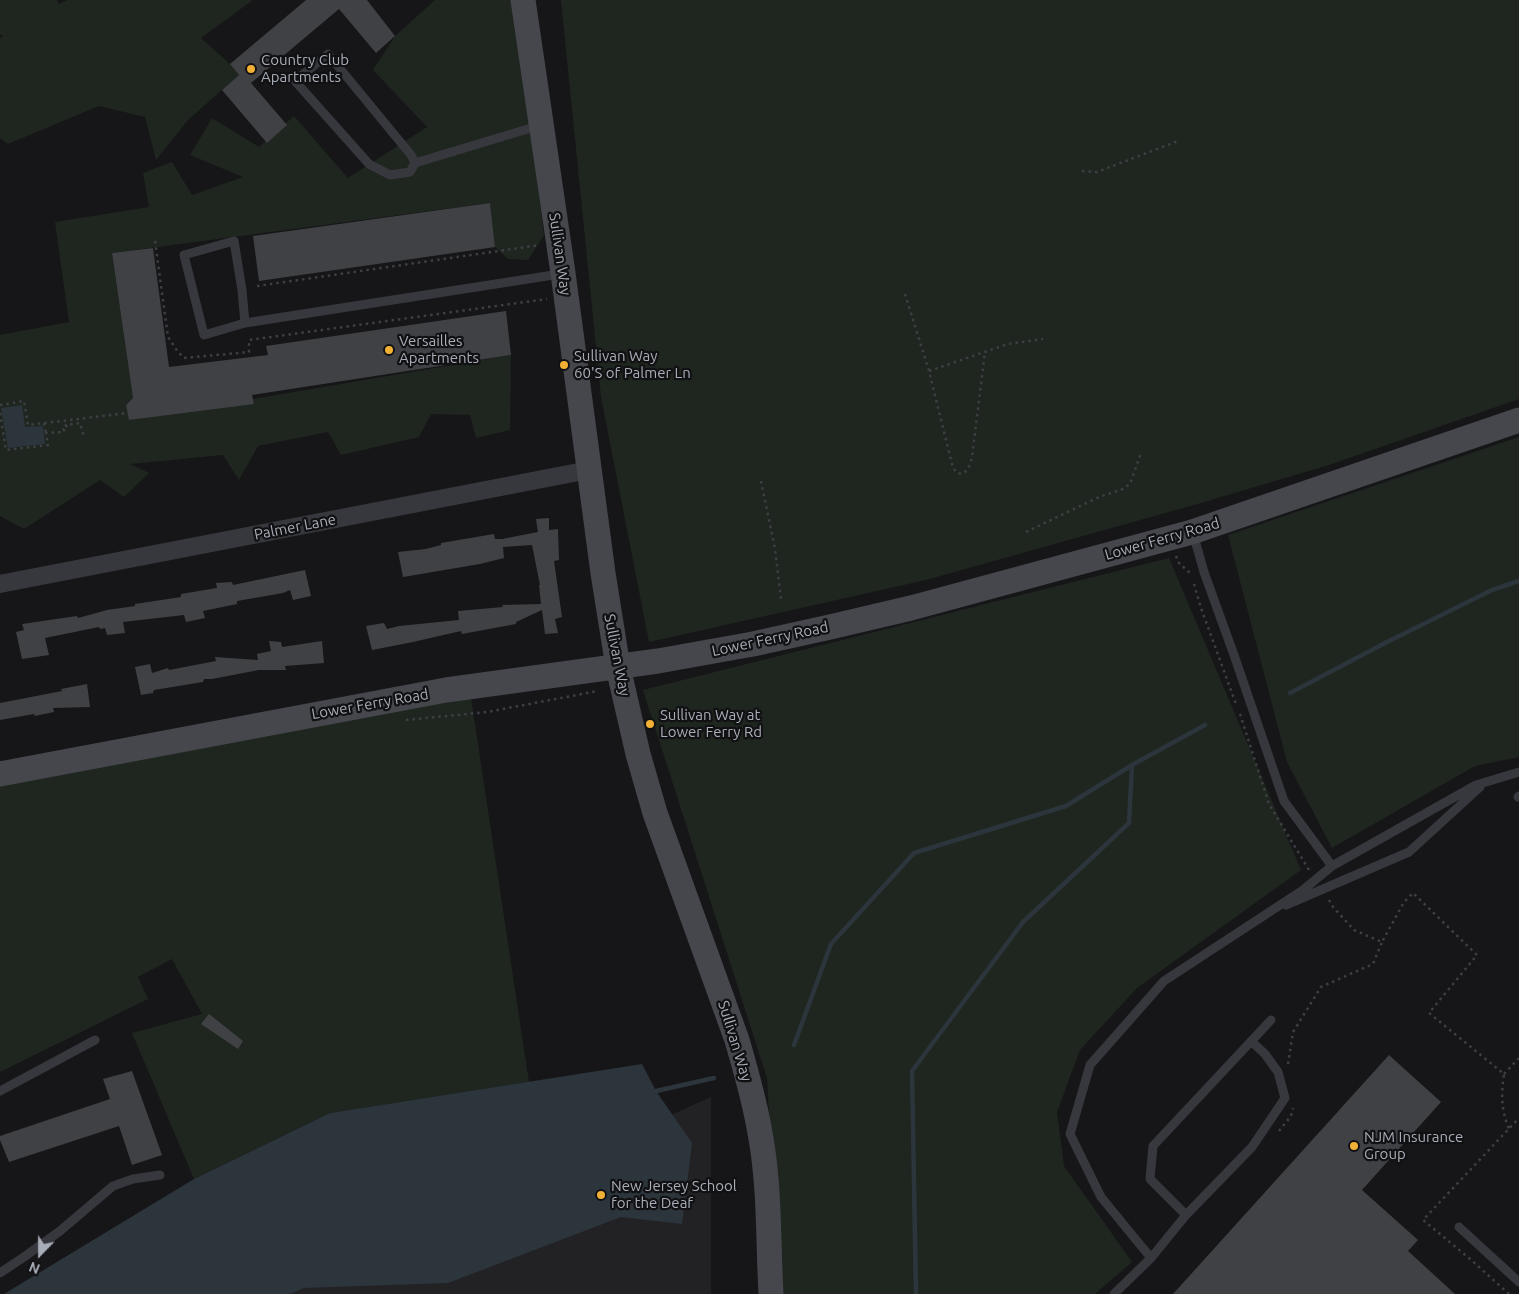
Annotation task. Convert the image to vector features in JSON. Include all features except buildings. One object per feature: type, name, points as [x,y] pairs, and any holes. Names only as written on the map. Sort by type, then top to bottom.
[{"type":"main road","name":"Sullivan Way","points":[[523,0],[618,667],[654,814],[737,1040],[747,1078],[760,1133],[766,1181],[771,1294]]},
{"type":"main road","name":"Lower Ferry Road","points":[[0,774],[446,690],[658,662],[753,644],[911,608],[1192,532],[1519,420]]},
{"type":"street","name":"Palmer Lane","points":[[0,584],[589,470]]},
{"type":"lane","points":[[415,164],[402,143],[328,54],[295,81],[369,164],[390,175],[410,172],[415,164],[541,125]]},
{"type":"lane","points":[[245,323],[234,241],[184,255],[204,335],[245,323],[563,273]]},
{"type":"lane","points":[[1192,532],[1204,572],[1284,801],[1332,866]]},
{"type":"lane","points":[[1151,1258],[1101,1196],[1070,1134],[1090,1065],[1164,980],[1303,890],[1332,866],[1476,785],[1519,772]]},
{"type":"lane","points":[[1267,913],[1409,852],[1485,782]]},
{"type":"lane","points":[[1186,1214],[1150,1179],[1153,1146],[1271,1020]]},
{"type":"lane","points":[[0,1091],[95,1040]]},
{"type":"lane","points":[[1114,1294],[1151,1258],[1186,1214],[1252,1147],[1285,1098],[1278,1072],[1265,1054],[1251,1041]]},
{"type":"lane","points":[[0,1272],[60,1231],[113,1186],[133,1179],[160,1175]]},
{"type":"lane","points":[[1459,1227],[1519,1282]]},
{"type":"path","points":[[1082,171],[1097,172],[1178,141]]},
{"type":"path","points":[[155,241],[168,337],[184,358],[249,352],[249,340],[546,298]]},
{"type":"path","points":[[257,286],[542,245]]},
{"type":"path","points":[[905,294],[929,371],[953,468],[956,472],[962,474],[967,471],[972,458],[985,352]]},
{"type":"path","points":[[929,371],[1008,344],[1043,339]]},
{"type":"path","points":[[0,406],[24,401],[28,425],[128,413]]},
{"type":"path","points":[[0,413],[6,450],[48,445],[44,423]]},
{"type":"path","points":[[80,419],[84,437]]},
{"type":"path","points":[[46,432],[64,432],[66,425],[80,423]]},
{"type":"path","points":[[1026,532],[1099,497],[1123,489],[1130,484],[1141,453]]},
{"type":"path","points":[[761,481],[775,548],[781,599]]},
{"type":"path","points":[[1504,1074],[1519,1058]]},
{"type":"path","points":[[1509,1294],[1423,1220],[1519,1118]]},
{"type":"shaded area","points":[[0,0],[57,0],[59,4],[67,0],[253,0],[201,38],[230,64],[239,75],[188,120],[156,160],[145,117],[99,106],[8,144],[0,138],[0,39],[3,35],[0,35]]},
{"type":"shaded area","points":[[435,0],[515,0],[544,235],[528,260],[508,259],[495,247],[490,203],[112,253],[133,398],[126,405],[130,420],[511,355],[510,430],[476,438],[470,415],[431,414],[419,437],[341,455],[328,432],[258,446],[239,480],[223,455],[130,464],[149,473],[124,497],[100,480],[24,529],[0,516],[0,335],[69,322],[55,222],[149,207],[143,173],[172,162],[192,195],[243,177],[190,155],[212,118],[259,147],[294,116],[348,178],[427,127],[373,70],[395,36]]},
{"type":"shaded area","points":[[561,0],[1519,0],[1519,399],[1329,465],[926,580],[649,642],[601,397]]},
{"type":"shaded area","points":[[22,405],[25,427],[43,426],[45,444],[8,448],[1,408]]},
{"type":"shaded area","points":[[1519,437],[1519,757],[1475,766],[1332,848],[1287,762],[1228,535]]},
{"type":"shaded area","points":[[1169,558],[1301,870],[1137,988],[1080,1050],[1057,1112],[1064,1166],[1132,1262],[1095,1294],[780,1294],[767,1078],[643,690]]},
{"type":"shaded area","points":[[471,698],[529,1082],[330,1113],[194,1179],[132,1033],[202,1014],[172,959],[138,977],[148,999],[0,1072],[0,776]]},
{"type":"shaded area","points":[[642,1064],[656,1091],[692,1143],[682,1224],[621,1217],[448,1283],[304,1288],[290,1294],[4,1294],[194,1179],[330,1113]]},
{"type":"shaded area","name":"New Jersey School for the Deaf","points":[[711,1097],[711,1294],[271,1294]]},
{"type":"waterway","points":[[1290,693],[1492,590],[1519,581]]},
{"type":"waterway","points":[[794,1045],[831,944],[914,853],[1066,806],[1132,765],[1205,725]]},
{"type":"waterway","points":[[916,1294],[912,1071],[1023,922],[1129,823],[1132,765]]},
{"type":"waterway","points":[[656,1091],[714,1078]]},
{"type":"place","name":"Country Club Apartments","points":[[251,69]]},
{"type":"place","name":"Versailles Apartments","points":[[389,350]]},
{"type":"place","name":"Sullivan Way 60'S of Palmer Ln","points":[[564,365]]},
{"type":"place","name":"Sullivan Way at Lower Ferry Rd","points":[[650,724]]},
{"type":"place","name":"NJM Insurance Group","points":[[1354,1146]]},
{"type":"place","name":"New Jersey School for the Deaf","points":[[601,1195]]}]
